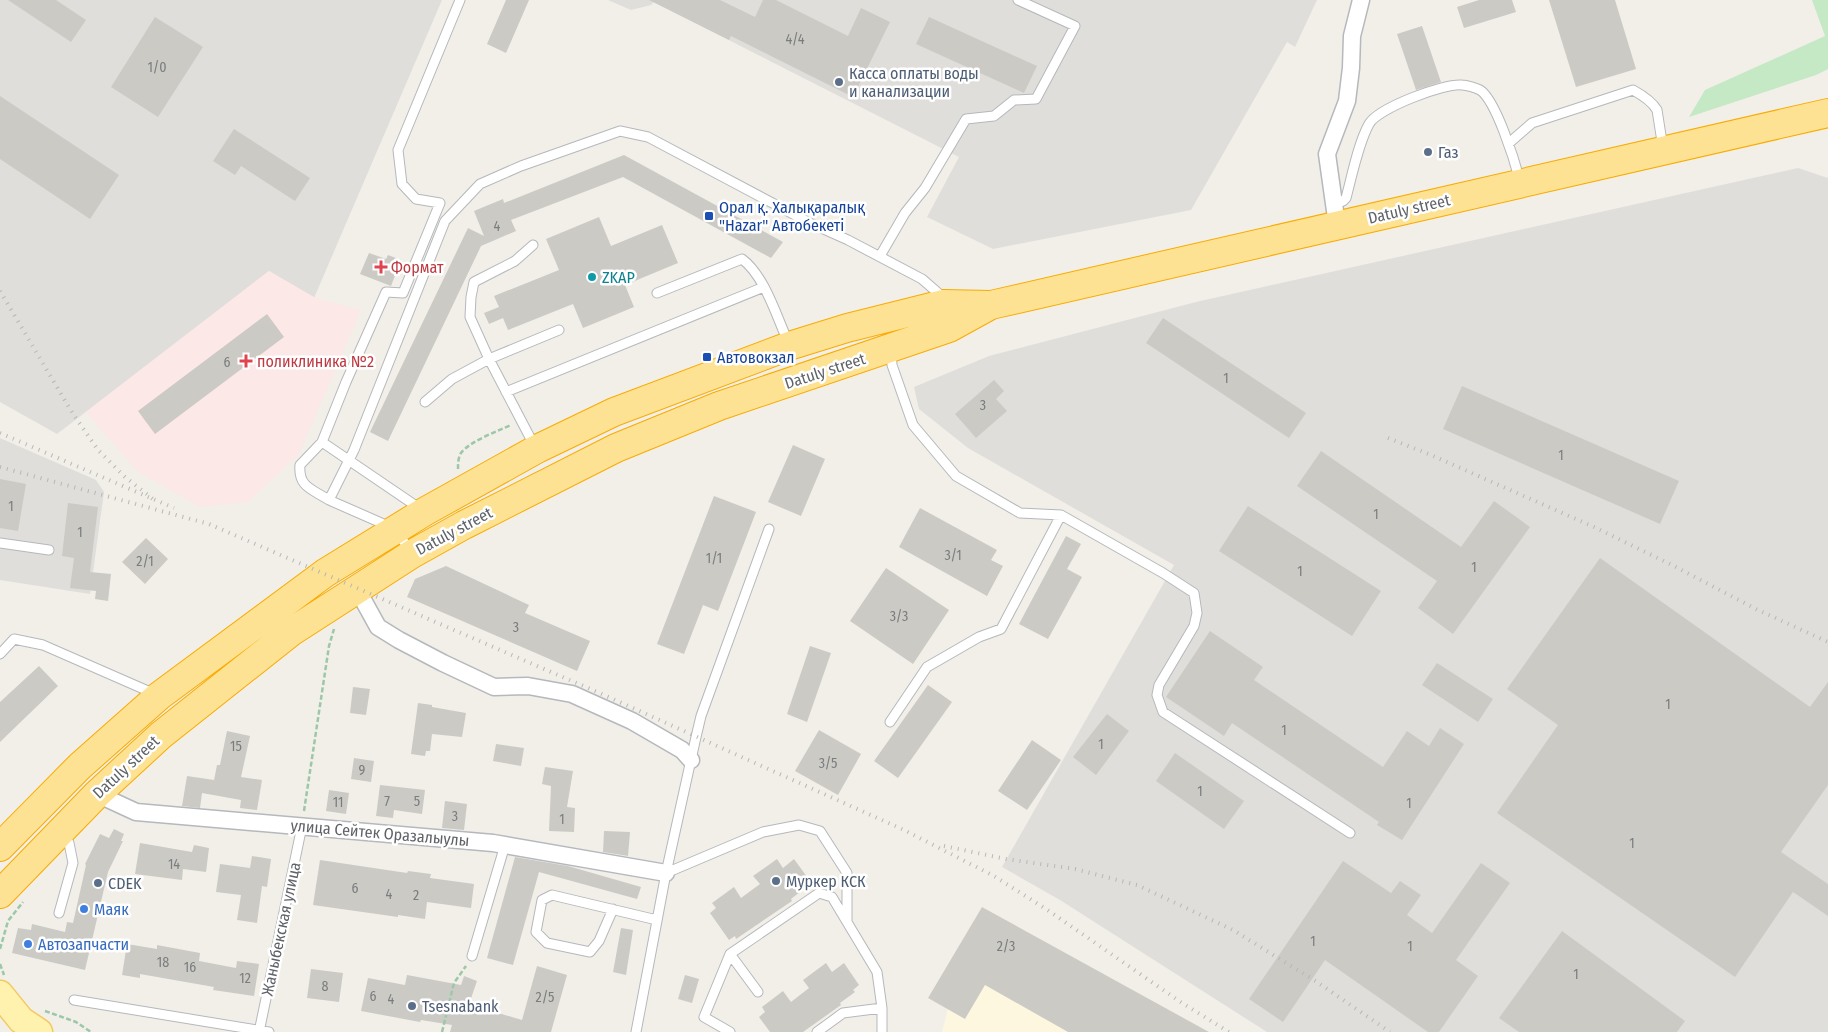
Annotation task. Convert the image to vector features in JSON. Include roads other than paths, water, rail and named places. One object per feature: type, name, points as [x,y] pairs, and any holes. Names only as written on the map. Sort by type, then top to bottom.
[{"type":"highway","name":"Datuly street","points":[[0,894],[96,794],[161,735],[291,632],[412,554],[464,524],[616,448],[719,406],[949,328],[991,305],[1336,215],[1521,183],[1828,113]]},
{"type":"highway","name":"Datuly street","points":[[0,847],[80,766],[159,696],[325,574],[395,529],[537,449],[614,412],[790,346],[847,328],[942,304],[991,305]]},
{"type":"highway","points":[[847,328],[856,360]]},
{"type":"highway","points":[[0,854],[21,872]]},
{"type":"main road","points":[[0,911],[21,872]]},
{"type":"main road","points":[[0,994],[21,1020],[39,1032]]},
{"type":"street","points":[[1336,215],[1327,154],[1347,101],[1352,36],[1361,0]]},
{"type":"street","points":[[357,589],[378,626],[399,640],[443,663],[494,687],[528,686],[572,694],[632,721],[682,750],[691,760]]},
{"type":"street","name":"улица Сейтек Оразалыулы","points":[[96,794],[136,812],[505,845],[666,873]]},
{"type":"lane","points":[[412,554],[395,529],[329,500],[302,483],[298,476],[300,465],[322,442],[386,292],[403,293],[440,203],[416,199],[402,184],[398,150],[460,0]]},
{"type":"lane","points":[[880,256],[904,213],[925,188],[966,119],[994,116],[1014,100],[1036,99],[1040,92],[1075,26],[1018,0]]},
{"type":"lane","points":[[1336,215],[1346,198],[1357,155],[1369,123],[1391,107],[1430,91],[1461,84],[1480,90],[1488,100],[1509,143],[1521,183]]},
{"type":"lane","points":[[1509,143],[1532,122],[1633,90],[1654,104],[1657,110],[1663,151]]},
{"type":"lane","points":[[329,500],[349,460],[445,221],[480,184],[521,166],[620,131],[648,137],[810,223],[880,256],[922,279],[951,304]]},
{"type":"lane","points":[[533,245],[515,261],[474,282],[470,317],[506,392],[537,449]]},
{"type":"lane","points":[[657,293],[742,259],[750,265],[764,287],[790,346]]},
{"type":"lane","points":[[506,392],[764,287]]},
{"type":"lane","points":[[425,402],[452,379],[490,359],[559,330]]},
{"type":"lane","points":[[890,349],[892,365],[913,425],[956,476],[1020,513],[1060,515],[1164,573],[1194,593],[1197,613],[1194,626],[1159,685],[1157,695],[1163,712],[1350,833]]},
{"type":"lane","points":[[322,442],[424,512]]},
{"type":"lane","points":[[890,722],[927,667],[980,637],[1001,629],[1060,515]]},
{"type":"lane","points":[[636,1032],[666,873],[701,716],[769,529]]},
{"type":"lane","points":[[0,543],[48,550]]},
{"type":"lane","points":[[0,654],[14,639],[42,645],[159,696]]},
{"type":"lane","points":[[666,873],[763,832],[799,825],[820,831],[847,873],[847,922]]},
{"type":"lane","name":"Жаныбекская улица","points":[[263,1031],[302,826]]},
{"type":"lane","points":[[59,913],[73,863],[69,843],[62,829]]},
{"type":"lane","points":[[472,956],[505,845]]},
{"type":"lane","points":[[730,1032],[704,1017],[730,954],[819,893],[832,897],[877,972],[882,1008],[882,1032]]},
{"type":"lane","points":[[612,909],[599,942],[590,952],[547,943],[536,932],[542,900],[552,895],[612,909],[657,920]]},
{"type":"lane","points":[[730,954],[758,992]]},
{"type":"lane","points":[[74,1000],[263,1031]]},
{"type":"lane","points":[[817,1032],[843,1013],[882,1008]]},
{"type":"railway","points":[[0,291],[73,414],[98,450],[125,477],[153,499]]},
{"type":"railway","points":[[0,433],[174,508]]},
{"type":"railway","points":[[1388,438],[1594,527],[1758,610],[1828,642]]},
{"type":"railway","points":[[0,467],[209,524],[595,691],[904,830],[994,876],[1049,911],[1182,1003],[1229,1032]]},
{"type":"railway","points":[[944,846],[1006,859],[1075,869],[1137,885],[1233,930],[1317,982],[1390,1032]]},
{"type":"place","name":"Касса оплаты воды и канализации","points":[[839,82]]},
{"type":"place","name":"Газ","points":[[1428,152]]},
{"type":"place","name":"Орал қ. Халықаралық \"Hazar\" Автобекеті","points":[[709,216]]},
{"type":"place","name":"Формат","points":[[381,267]]},
{"type":"place","name":"ZKAP","points":[[592,277]]},
{"type":"place","name":"Автовокзал","points":[[707,357]]},
{"type":"place","name":"поликлиника №2","points":[[246,361]]},
{"type":"place","name":"Муркер КСК","points":[[776,881]]},
{"type":"place","name":"CDEK","points":[[98,883]]},
{"type":"place","name":"Маяк","points":[[84,909]]},
{"type":"place","name":"Автозапчасти","points":[[28,944]]},
{"type":"place","name":"Tsesnabank","points":[[412,1006]]}]
